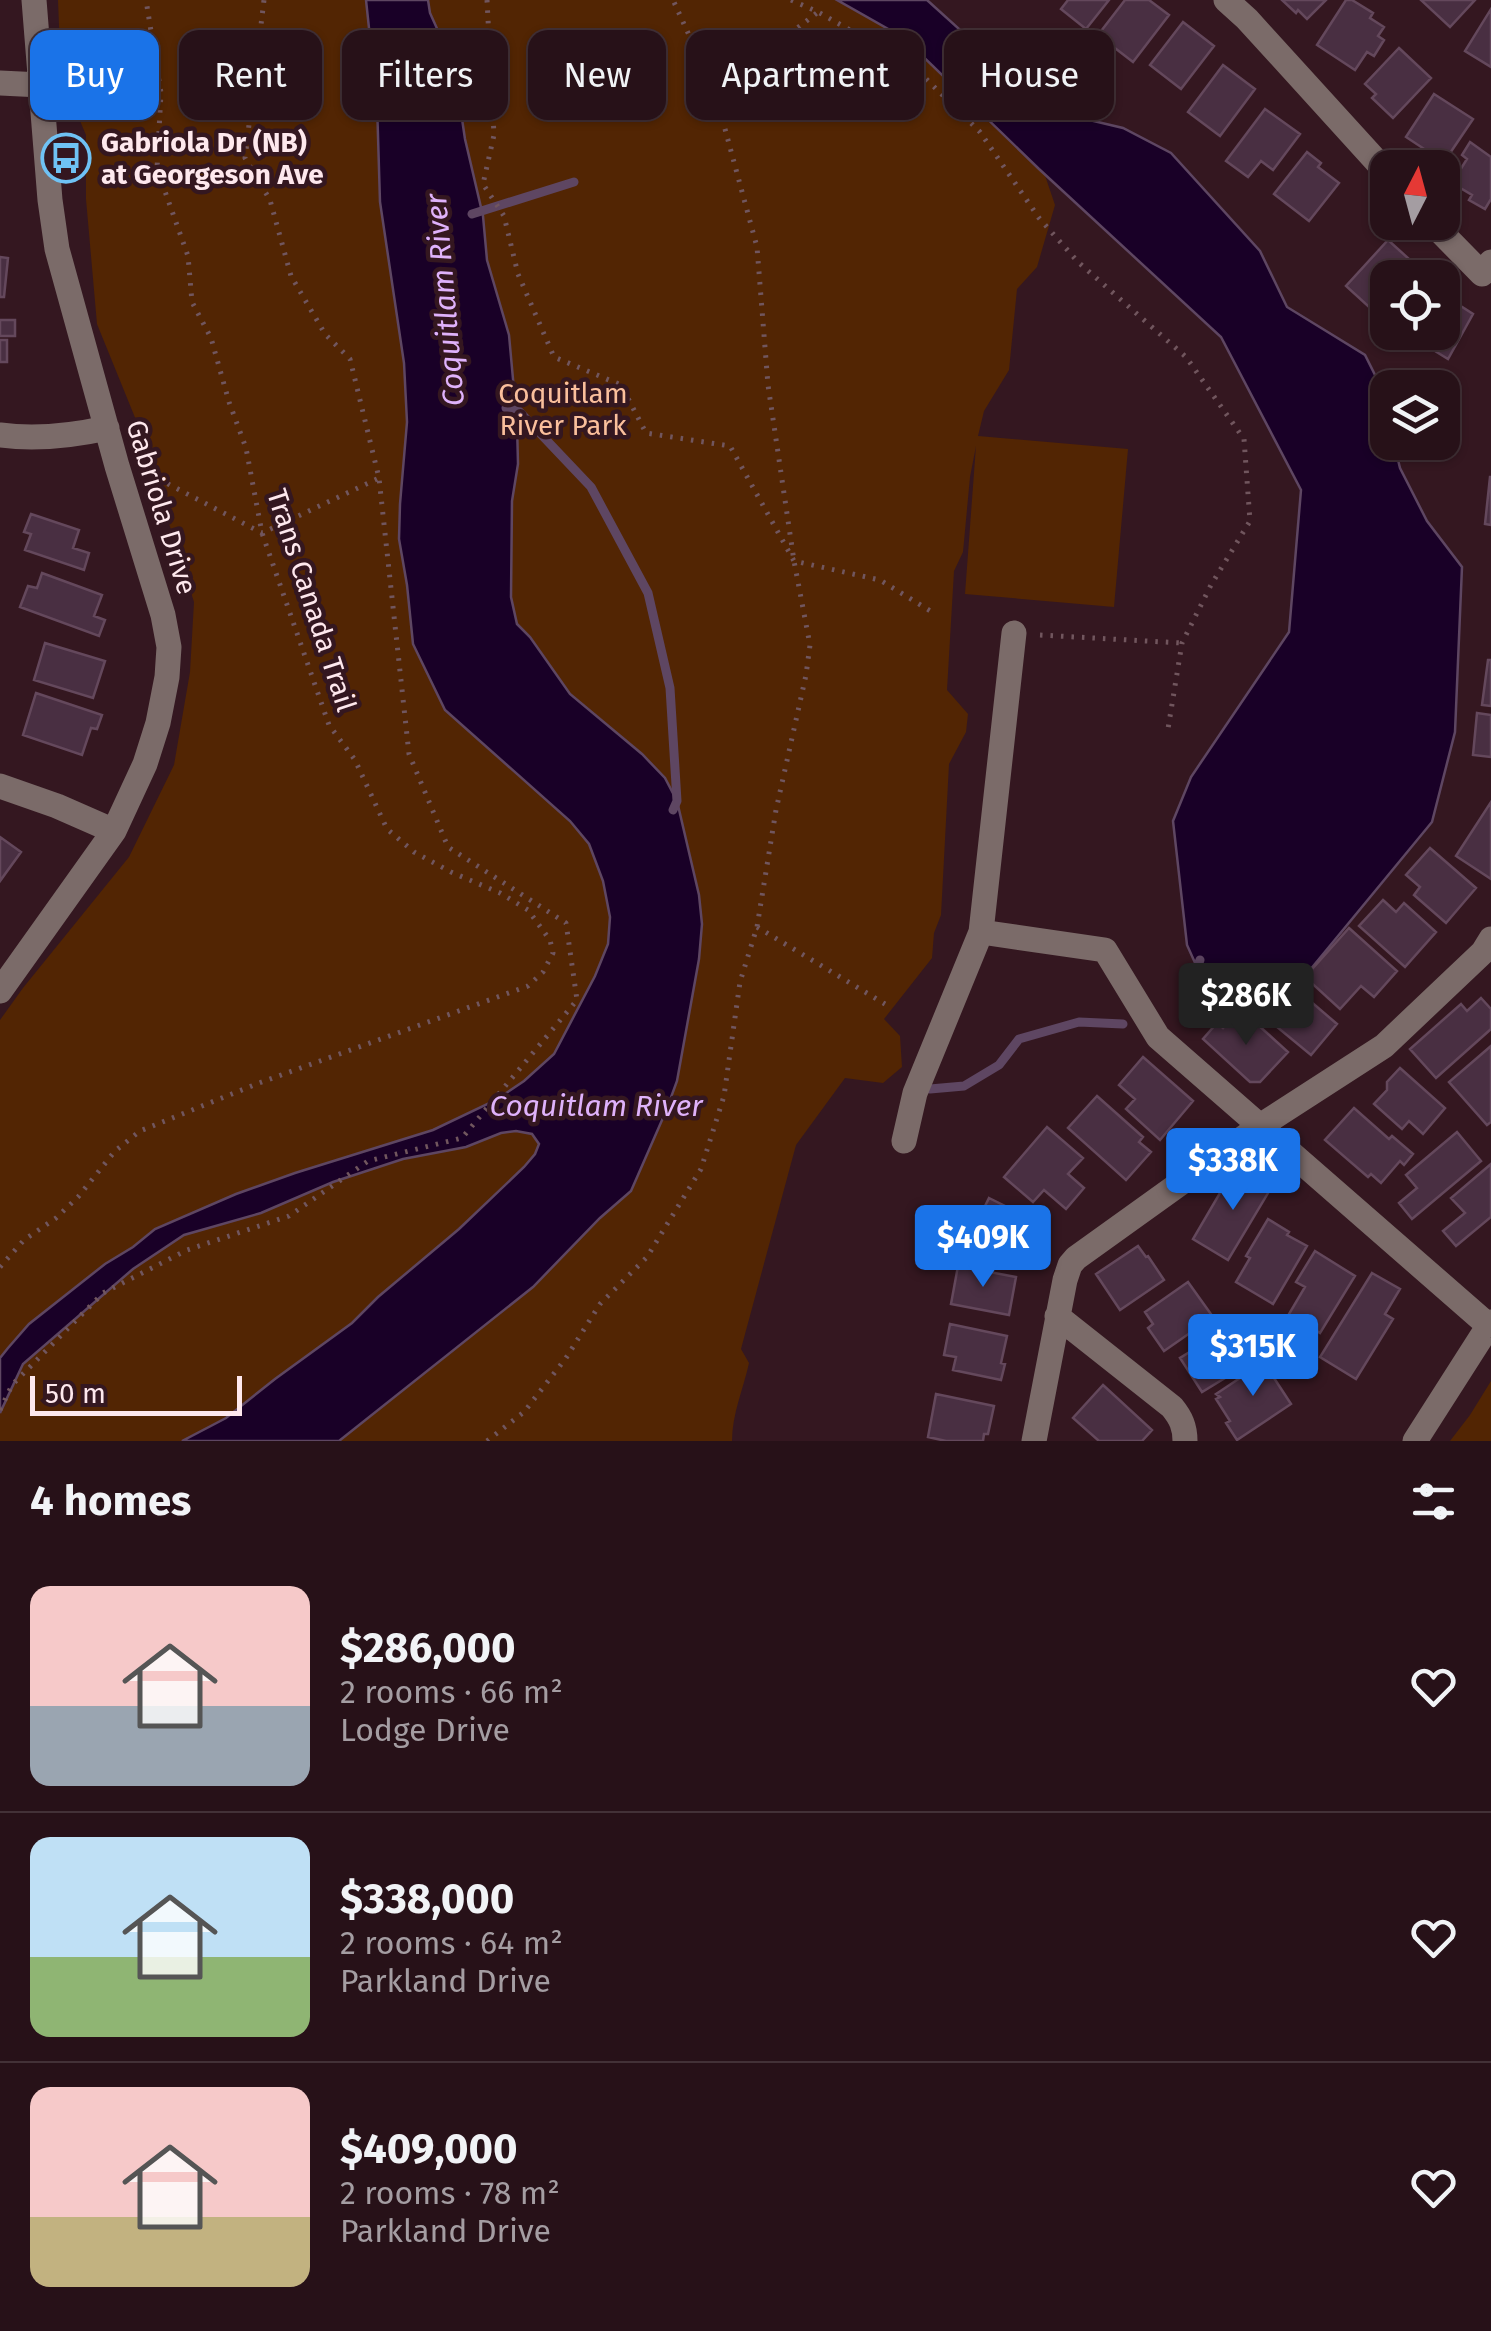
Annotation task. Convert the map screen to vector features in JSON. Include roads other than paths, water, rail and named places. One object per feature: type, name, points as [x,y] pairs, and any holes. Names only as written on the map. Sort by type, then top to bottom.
[{"type":"street","name":"Gabriola Drive","points":[[34,0],[36,30]]},
{"type":"street","points":[[1226,0],[1370,154]]},
{"type":"street","points":[[0,83],[30,84]]},
{"type":"street","name":"Gabriola Drive","points":[[0,991],[114,831],[146,764],[158,723],[169,647],[163,614],[57,250],[44,120]]},
{"type":"street","points":[[1453,240],[1487,268]]},
{"type":"street","points":[[0,435],[34,439],[107,428]]},
{"type":"street","points":[[904,1142],[915,1093],[981,932],[1014,634]]},
{"type":"street","points":[[0,786],[114,831]]},
{"type":"street","points":[[981,932],[1105,950],[1158,1037],[1489,1324],[1415,1441]]},
{"type":"street","points":[[1034,1441],[1057,1316],[1070,1265],[1076,1258],[1260,1126],[1384,1046],[1488,949]]},
{"type":"street","points":[[1057,1316],[1172,1407],[1180,1416],[1185,1441]]},
{"type":"water","name":"Coquitlam River","points":[[366,0],[428,0],[438,30],[369,30]]},
{"type":"water","points":[[837,0],[927,0],[960,30],[944,30],[944,77],[924,57],[924,30],[890,30]]},
{"type":"water","name":"Coquitlam River","points":[[378,120],[462,120],[483,216],[487,260],[509,335],[517,423],[511,597],[517,624],[570,694],[665,778],[677,801],[699,895],[699,959],[677,1081],[631,1191],[533,1287],[339,1441],[182,1441],[226,1418],[352,1323],[524,1167],[539,1144],[532,1134],[501,1133],[466,1147],[403,1159],[333,1182],[261,1213],[184,1235],[133,1269],[23,1364],[0,1413],[0,1358],[8,1348],[29,1324],[155,1229],[236,1194],[433,1130],[496,1100],[524,1081],[554,1054],[608,944],[610,917],[603,881],[589,844],[570,821],[445,710],[413,644],[399,539],[407,422],[404,363],[380,202]]},
{"type":"water","points":[[989,120],[1089,120],[1123,128],[1171,153],[1260,251],[1287,307],[1365,355],[1372,370],[1370,460],[1398,460],[1427,521],[1462,567],[1455,732],[1432,822],[1291,993],[1214,1005],[1187,945],[1173,821],[1191,777],[1289,632],[1301,490],[1221,337]]},
{"type":"waterway","points":[[472,214],[574,182]]},
{"type":"waterway","points":[[506,408],[517,409],[591,487],[648,593],[670,688],[677,801],[673,810]]},
{"type":"waterway","points":[[1189,987],[1200,960]]},
{"type":"waterway","points":[[930,1089],[964,1086],[999,1065],[1019,1039],[1079,1022],[1123,1024]]},
{"type":"place","name":"Gabriola Dr (NB) at Georgeson Ave","points":[[66,158]]},
{"type":"park label","name":"Coquitlam River Park","points":[[563,409]]}]
